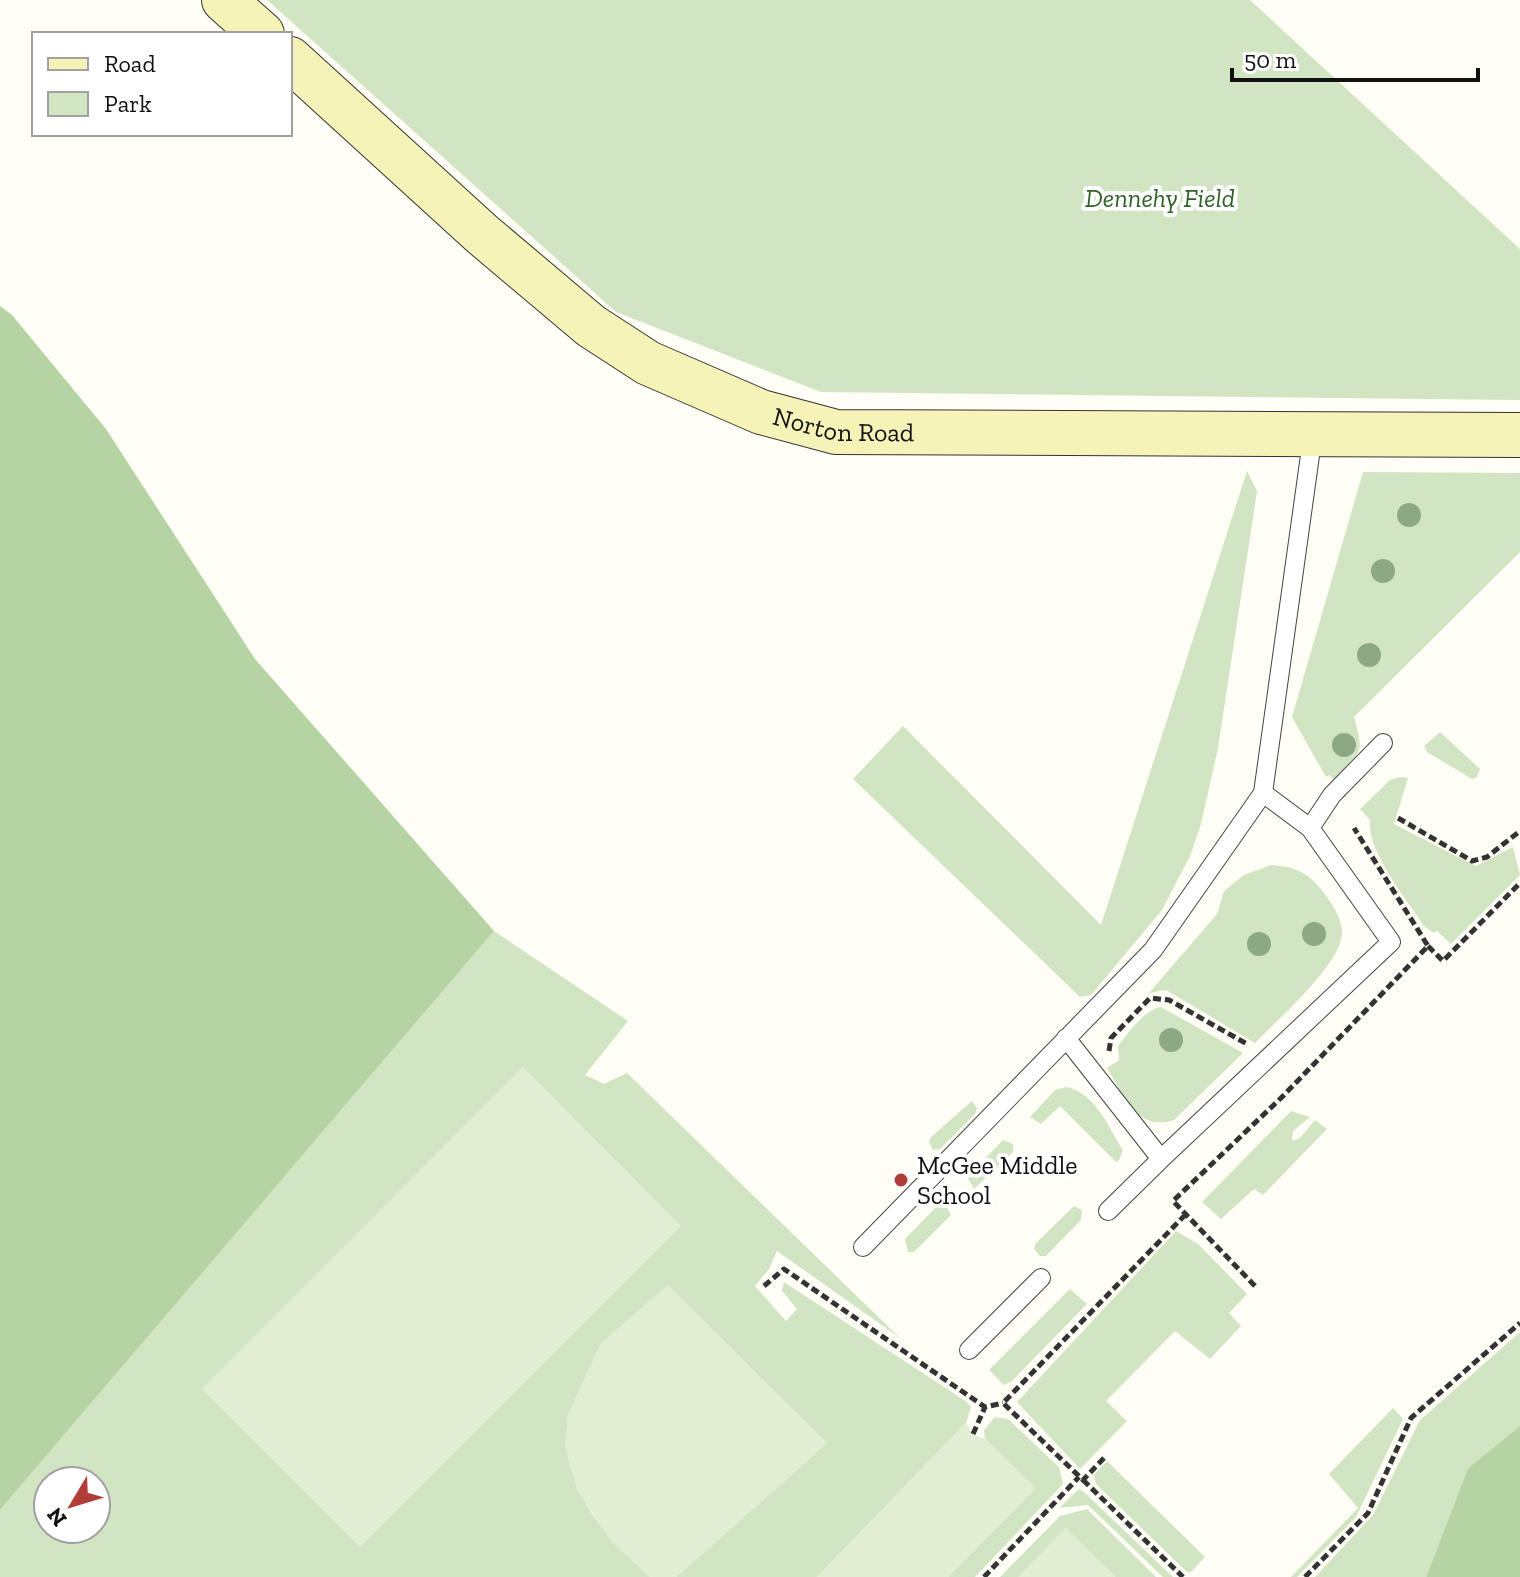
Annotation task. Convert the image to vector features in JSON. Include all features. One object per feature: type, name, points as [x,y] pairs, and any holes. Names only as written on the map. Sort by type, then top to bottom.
[{"type":"main road","points":[[224,0],[260,32]]},
{"type":"main road","name":"Norton Road","points":[[292,61],[482,234],[591,326],[648,363],[761,412],[836,432],[1520,435]]},
{"type":"lane","points":[[863,1247],[1153,950],[1263,793],[1313,434]]},
{"type":"lane","points":[[1310,828],[1332,795],[1383,743]]},
{"type":"lane","points":[[1108,1211],[1391,942],[1310,828],[1263,793]]},
{"type":"lane","points":[[1066,1038],[1161,1159]]},
{"type":"lane","points":[[969,1350],[1041,1278]]},
{"type":"path","points":[[1398,818],[1472,861],[1487,857],[1519,833]]},
{"type":"path","points":[[1354,828],[1428,946],[1443,961],[1520,883]]},
{"type":"path","points":[[1255,1286],[1173,1201],[1281,1098],[1428,946]]},
{"type":"path","points":[[1111,1064],[1111,1038],[1150,998],[1169,1000],[1269,1057]]},
{"type":"path","points":[[764,1286],[784,1269],[985,1407],[1003,1403],[1186,1214]]},
{"type":"path","points":[[1305,1577],[1368,1513],[1411,1418],[1520,1323]]},
{"type":"path","points":[[1003,1403],[1183,1577]]},
{"type":"path","points":[[973,1434],[985,1407]]},
{"type":"path","points":[[984,1577],[1104,1458]]},
{"type":"green space","name":"Dennehy Field","points":[[267,0],[1250,0],[1520,249],[1520,400],[821,392],[616,312]]},
{"type":"green space","points":[[0,306],[12,315],[106,429],[255,659],[494,931],[38,1465],[32,1465],[32,1472],[0,1510]]},
{"type":"green space","points":[[1247,471],[1257,491],[1218,748],[1201,824],[1190,856],[1162,910],[1091,995],[1080,997],[853,779],[903,726],[1101,925]]},
{"type":"green space","points":[[1363,472],[1520,473],[1520,552],[1354,717],[1360,746],[1355,757],[1334,780],[1329,775],[1326,777],[1292,717]]},
{"type":"green space","points":[[1440,732],[1480,769],[1477,777],[1472,779],[1427,752],[1424,746]]},
{"type":"green space","points":[[1408,778],[1394,824],[1476,866],[1513,847],[1520,875],[1451,944],[1437,931],[1434,933],[1424,926],[1398,889],[1374,846],[1370,820],[1360,809],[1390,780]]},
{"type":"green space","points":[[1271,865],[1297,870],[1315,883],[1335,909],[1342,931],[1340,944],[1321,974],[1255,1043],[1166,990],[1149,993],[1217,914],[1224,891],[1244,875]]},
{"type":"green space","points":[[494,931],[628,1021],[585,1075],[604,1084],[627,1073],[900,1338],[777,1251],[769,1269],[755,1286],[786,1321],[797,1309],[782,1291],[784,1282],[971,1407],[966,1423],[817,1577],[676,1577],[827,1443],[568,1414],[571,1464],[587,1506],[614,1542],[650,1577],[0,1577],[0,1510],[32,1472],[32,1545],[112,1545],[112,1465],[38,1465]]},
{"type":"green space","points":[[1161,1007],[1243,1053],[1174,1120],[1161,1122],[1150,1121],[1133,1109],[1107,1068],[1119,1060],[1118,1046],[1132,1028],[1149,1012]]},
{"type":"green space","points":[[523,1067],[681,1226],[360,1547],[202,1389]]},
{"type":"green space","points":[[1066,1087],[1085,1096],[1100,1112],[1123,1150],[1119,1160],[1116,1162],[1060,1106],[1041,1124],[1030,1117],[1055,1090]]},
{"type":"green space","points":[[972,1101],[977,1108],[975,1114],[940,1149],[933,1150],[929,1142],[931,1137]]},
{"type":"green space","points":[[1291,1111],[1310,1117],[1293,1131],[1292,1141],[1300,1138],[1315,1120],[1327,1129],[1263,1195],[1254,1189],[1221,1219],[1202,1202]]},
{"type":"green space","points":[[1003,1140],[1013,1144],[1013,1152],[974,1189],[967,1177]]},
{"type":"green space","points":[[945,1204],[951,1215],[914,1252],[908,1252],[905,1239],[937,1206]]},
{"type":"green space","points":[[1074,1206],[1082,1210],[1081,1220],[1046,1256],[1040,1256],[1034,1249],[1036,1243]]},
{"type":"green space","points":[[1176,1231],[1198,1244],[1247,1294],[1229,1313],[1241,1326],[1210,1359],[1175,1331],[1106,1401],[1127,1421],[1080,1469],[1017,1402]]},
{"type":"green space","points":[[668,1285],[827,1443],[676,1577],[650,1577],[611,1541],[577,1490],[565,1447],[568,1414],[601,1343]]},
{"type":"green space","points":[[1070,1289],[1087,1304],[1011,1382],[1004,1385],[989,1370]]},
{"type":"green space","points":[[1520,1332],[1520,1426],[1468,1468],[1426,1577],[1315,1577],[1373,1515],[1420,1420]]},
{"type":"green space","points":[[1393,1408],[1403,1419],[1356,1517],[1297,1577],[1291,1577],[1358,1508],[1329,1474]]},
{"type":"green space","points":[[995,1417],[1008,1419],[1059,1467],[1063,1484],[975,1577],[948,1577],[1035,1488],[985,1439],[984,1430]]},
{"type":"green space","points":[[966,1423],[973,1434],[985,1439],[1036,1488],[948,1577],[817,1577]]},
{"type":"green space","points":[[1520,1426],[1520,1577],[1426,1577],[1468,1468]]},
{"type":"green space","points":[[1107,1461],[1205,1557],[1191,1572],[1187,1572],[1096,1484],[1094,1475]]},
{"type":"green space","points":[[1079,1489],[1173,1577],[1163,1577],[1088,1505],[1059,1508]]},
{"type":"green space","points":[[1087,1509],[1156,1577],[1000,1577],[1060,1516]]},
{"type":"green space","points":[[1066,1528],[1116,1577],[1018,1577]]},
{"type":"place","name":"McGee Middle School","points":[[901,1180]]}]
